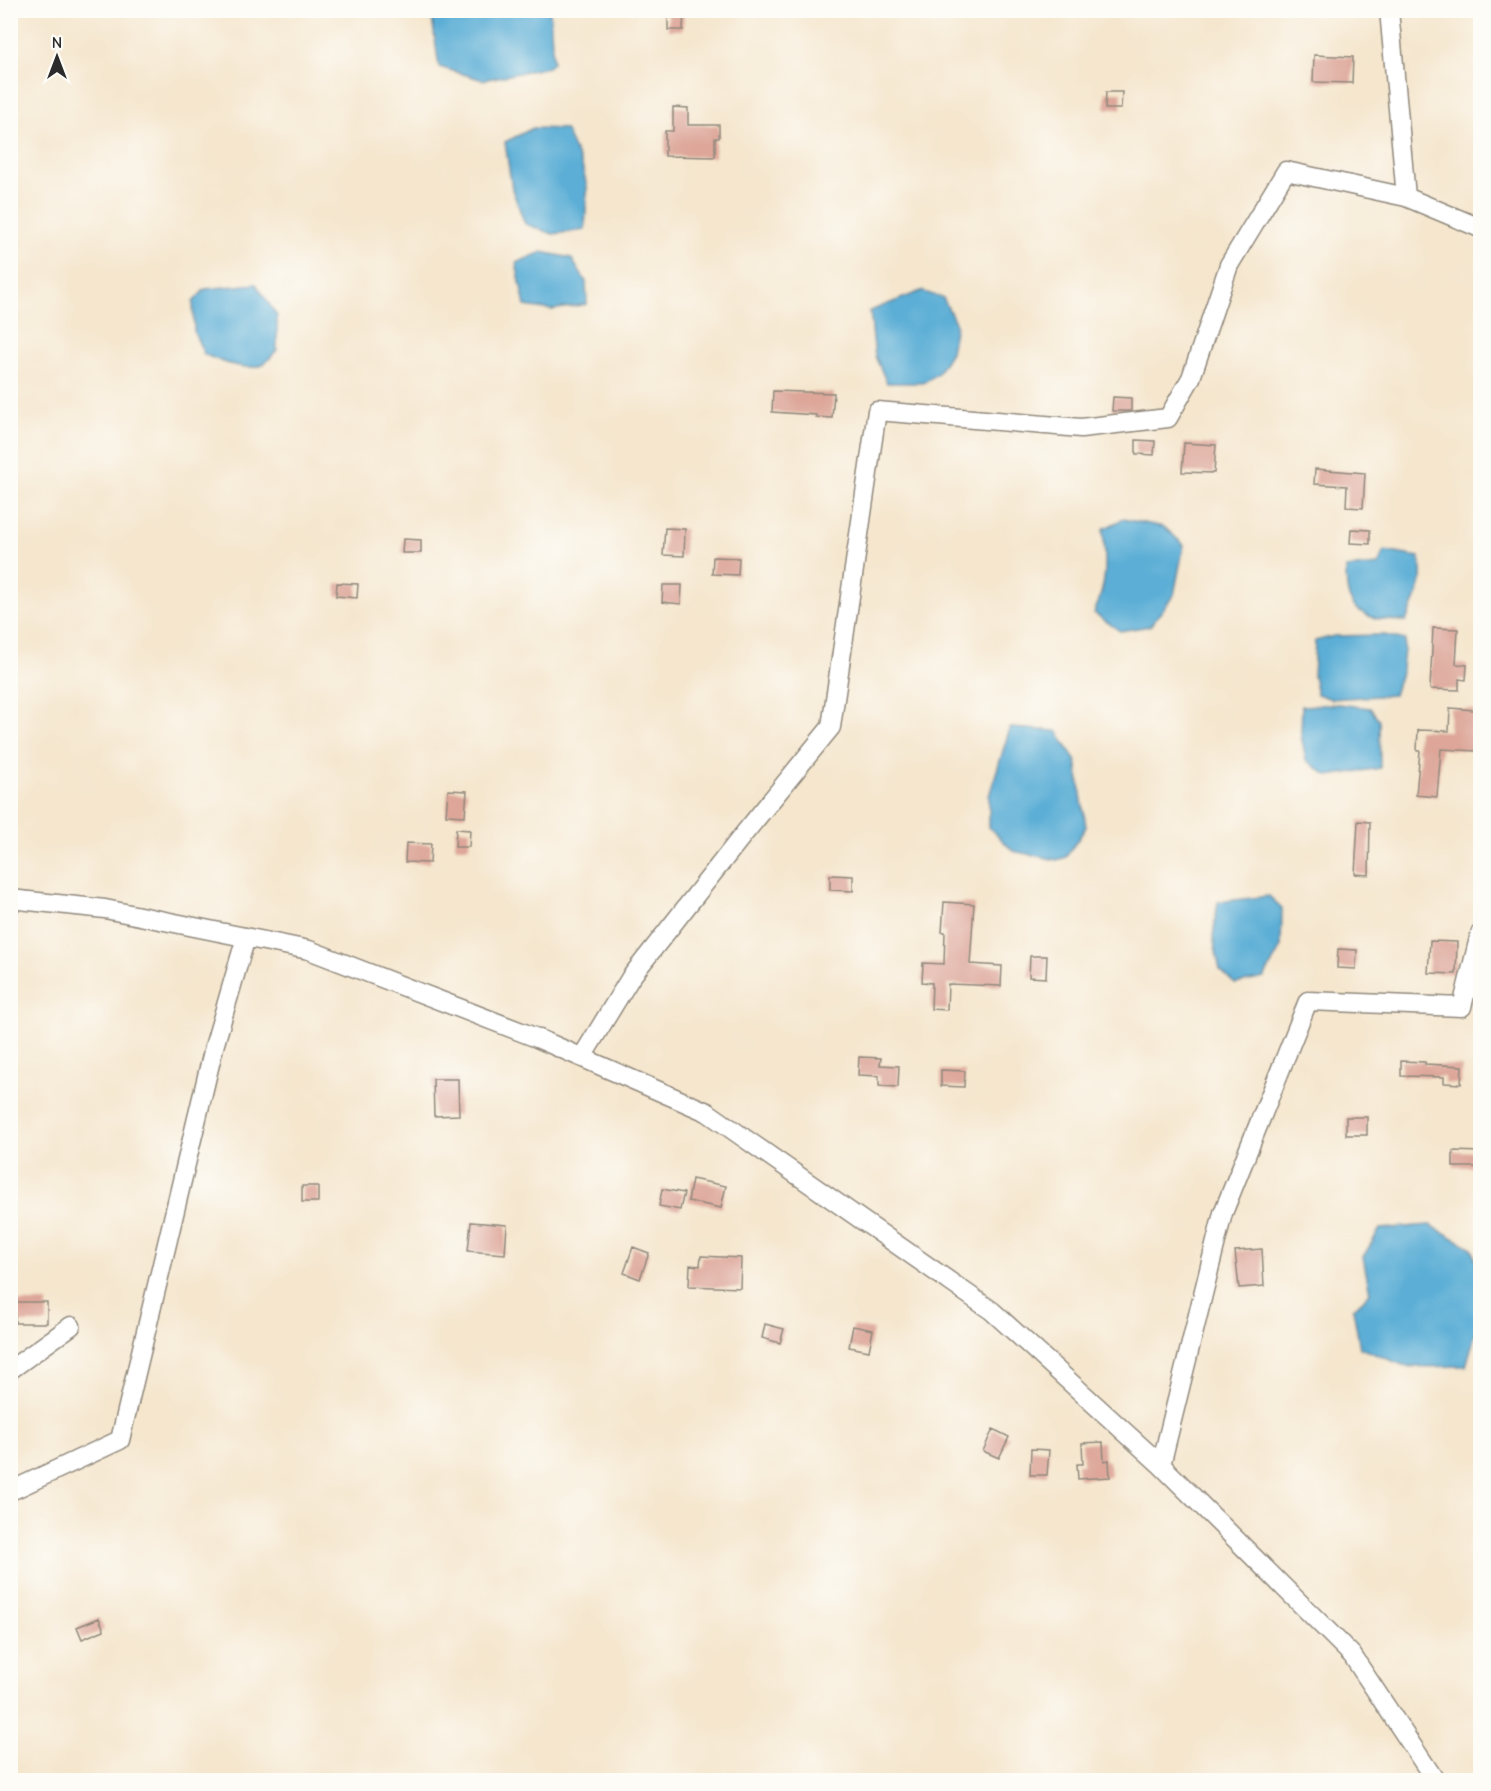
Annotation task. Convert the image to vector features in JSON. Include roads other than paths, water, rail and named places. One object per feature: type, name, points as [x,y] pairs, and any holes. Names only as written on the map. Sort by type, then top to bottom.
[{"type":"street","points":[[1389,10],[1406,197]]},
{"type":"street","points":[[582,1057],[631,977],[742,835],[831,727],[877,411],[1081,428],[1168,418],[1191,378],[1229,266],[1286,171],[1406,197],[1480,228]]},
{"type":"street","points":[[10,899],[105,909],[309,950],[537,1038],[707,1112],[992,1311],[1161,1465],[1352,1655],[1435,1780]]},
{"type":"street","points":[[1161,1465],[1223,1213],[1308,1001],[1462,1007],[1480,934]]},
{"type":"street","points":[[10,1490],[15,1490],[120,1440],[214,1047],[246,937]]},
{"type":"street","points":[[10,1370],[72,1326]]},
{"type":"water","points":[[431,11],[550,11],[553,63],[548,67],[483,80],[439,67]]},
{"type":"water","points":[[533,128],[565,129],[582,166],[587,186],[585,230],[553,234],[525,224],[512,189],[505,142]]},
{"type":"water","points":[[542,252],[571,258],[586,282],[587,304],[552,310],[525,306],[516,263]]},
{"type":"water","points":[[256,284],[277,316],[277,350],[264,364],[251,367],[225,363],[204,354],[194,332],[193,302],[205,289]]},
{"type":"water","points":[[921,291],[943,298],[956,324],[951,352],[938,373],[923,383],[887,383],[875,356],[870,311]]},
{"type":"water","points":[[1123,519],[1164,527],[1184,545],[1174,595],[1150,626],[1120,631],[1094,613],[1104,582],[1103,529]]},
{"type":"water","points":[[1384,551],[1419,557],[1421,583],[1406,621],[1381,619],[1365,614],[1358,610],[1349,597],[1346,568],[1379,565]]},
{"type":"water","points":[[1385,635],[1405,640],[1402,669],[1394,695],[1331,699],[1317,694],[1313,676],[1315,641],[1334,636]]},
{"type":"water","points":[[1338,704],[1370,708],[1379,720],[1380,768],[1328,776],[1306,760],[1301,735],[1302,706]]},
{"type":"water","points":[[1010,728],[1057,731],[1076,761],[1086,827],[1066,857],[1057,860],[1013,851],[989,827],[989,796]]},
{"type":"water","points":[[1269,896],[1282,908],[1281,947],[1264,978],[1235,984],[1220,970],[1213,937],[1218,902]]},
{"type":"water","points":[[1430,1225],[1472,1248],[1480,1279],[1480,1318],[1466,1366],[1408,1367],[1360,1348],[1353,1309],[1370,1293],[1363,1257],[1380,1229]]}]
